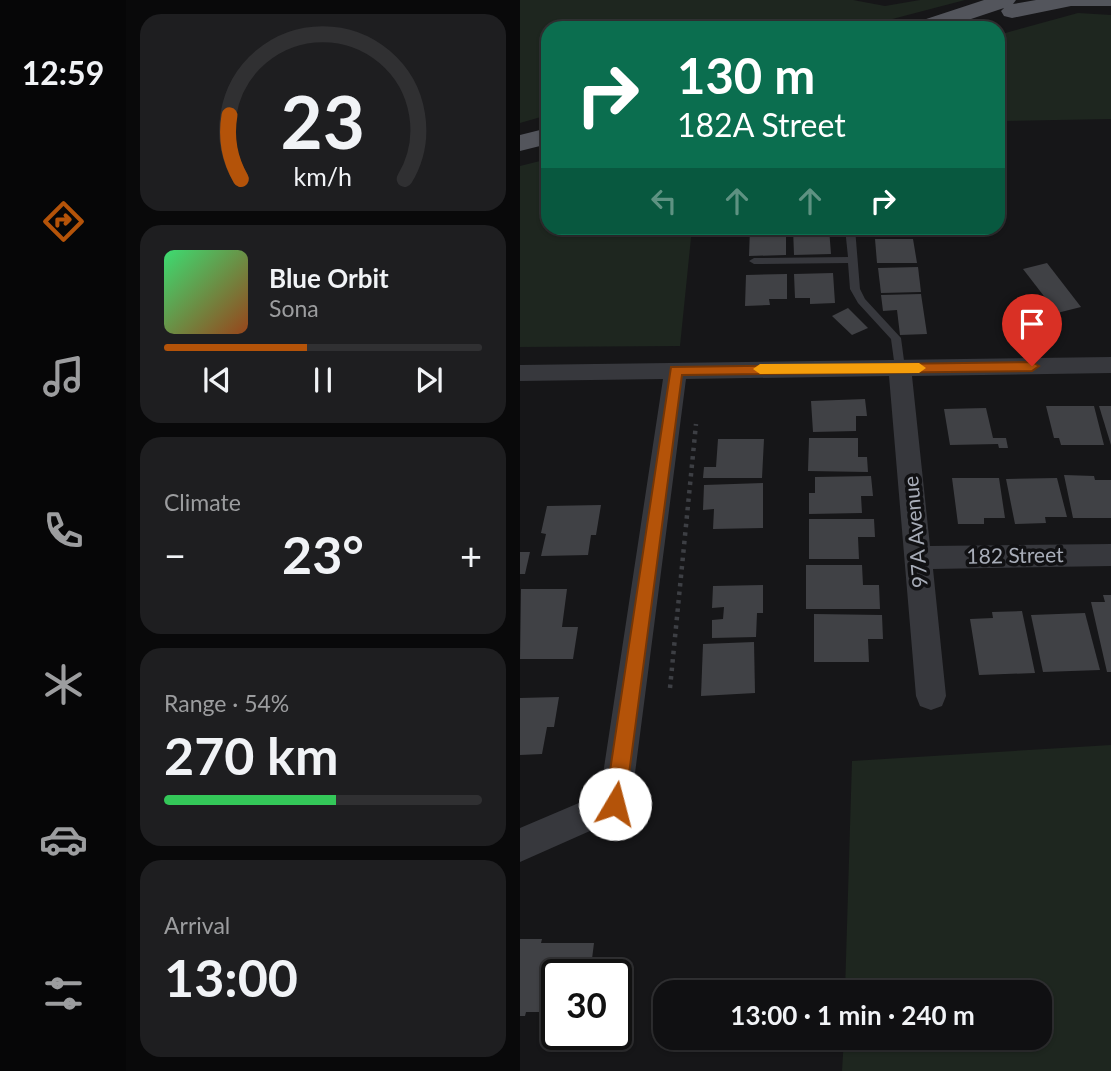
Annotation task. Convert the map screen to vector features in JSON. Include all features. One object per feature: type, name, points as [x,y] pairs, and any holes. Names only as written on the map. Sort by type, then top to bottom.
[{"type":"main road","points":[[945,21],[1001,4],[1043,0]]},
{"type":"main road","points":[[973,21],[1001,4],[1111,0]]},
{"type":"main road","points":[[520,144],[541,138]]},
{"type":"street","points":[[520,373],[1111,365]]},
{"type":"street","name":"97A Avenue","points":[[900,368],[931,696]]},
{"type":"street","points":[[520,845],[615,804],[676,370]]},
{"type":"street","name":"182 Street","points":[[918,558],[1111,555]]},
{"type":"lane","points":[[851,235],[858,295],[896,338],[900,368]]},
{"type":"lane","points":[[754,261],[853,260]]},
{"type":"path","points":[[670,688],[696,420]]},
{"type":"shaded area","points":[[520,0],[853,0],[885,6],[920,0],[965,0],[885,21],[541,21],[541,117],[520,123]]},
{"type":"shaded area","points":[[1078,13],[1111,15],[1111,119],[1005,121],[1005,33]]},
{"type":"shaded area","points":[[541,161],[541,235],[691,235],[680,346],[520,347],[520,166]]},
{"type":"shaded area","points":[[1111,745],[1111,1071],[842,1071],[843,1050],[1052,1050],[1052,980],[845,980],[852,761]]},
{"type":"building","points":[[750,235],[786,235],[786,255],[749,256]]},
{"type":"building","points":[[793,235],[830,235],[831,254],[794,255]]},
{"type":"building","points":[[875,239],[913,239],[917,263],[877,263]]},
{"type":"building","points":[[1047,263],[1081,307],[1057,313],[1023,269]]},
{"type":"building","points":[[918,267],[921,292],[881,293],[878,268]]},
{"type":"building","points":[[833,273],[835,303],[810,304],[810,298],[795,298],[794,274]]},
{"type":"building","points":[[787,274],[787,299],[769,299],[770,305],[745,306],[746,275]]},
{"type":"building","points":[[921,294],[927,334],[900,335],[897,310],[883,311],[881,295]]},
{"type":"building","points":[[848,308],[868,328],[852,335],[832,316]]},
{"type":"building","points":[[865,399],[867,416],[856,416],[856,431],[813,432],[811,401]]},
{"type":"building","points":[[1046,406],[1094,406],[1104,445],[1061,445],[1059,438],[1054,438]]},
{"type":"building","points":[[1099,406],[1112,406],[1112,445],[1111,445]]},
{"type":"building","points":[[986,408],[993,438],[1006,438],[1008,448],[999,448],[998,444],[950,445],[944,409]]},
{"type":"building","points":[[809,438],[858,438],[858,457],[867,457],[868,472],[808,471]]},
{"type":"building","points":[[718,439],[764,439],[762,478],[703,478],[704,467],[716,467]]},
{"type":"building","points":[[1064,475],[1094,476],[1095,480],[1112,480],[1112,518],[1073,518]]},
{"type":"building","points":[[871,476],[873,496],[861,496],[862,513],[809,514],[809,493],[815,493],[815,477]]},
{"type":"building","points":[[952,478],[999,478],[1005,518],[984,518],[984,524],[958,524]]},
{"type":"building","points":[[1057,478],[1067,517],[1045,517],[1046,523],[1015,524],[1006,479]]},
{"type":"building","points":[[763,483],[763,528],[713,529],[714,509],[703,510],[704,485]]},
{"type":"building","points":[[601,505],[596,535],[591,535],[588,555],[541,556],[546,534],[541,533],[547,506]]},
{"type":"building","points":[[809,519],[874,519],[875,537],[858,537],[859,559],[809,559]]},
{"type":"building","points":[[520,552],[530,552],[525,574],[520,574]]},
{"type":"building","points":[[806,565],[862,565],[863,585],[879,585],[880,609],[806,609]]},
{"type":"building","points":[[763,585],[763,613],[757,613],[756,637],[712,638],[712,620],[723,619],[724,607],[712,608],[713,586]]},
{"type":"building","points":[[521,589],[567,589],[562,627],[578,627],[573,659],[520,659]]},
{"type":"building","points":[[1103,595],[1112,595],[1112,672],[1107,672],[1091,602],[1105,602]]},
{"type":"building","points":[[1022,611],[1035,673],[979,675],[970,619],[993,618],[992,612]]},
{"type":"building","points":[[1085,613],[1100,670],[1043,672],[1031,615]]},
{"type":"building","points":[[814,614],[882,615],[883,639],[868,639],[869,662],[814,662]]},
{"type":"building","points":[[754,642],[755,693],[701,696],[703,644]]},
{"type":"building","points":[[559,697],[554,727],[547,727],[542,754],[520,755],[520,698]]},
{"type":"building","points":[[520,939],[542,939],[541,943],[594,943],[592,959],[541,959],[541,1012],[526,1012],[525,1016],[520,1016]]},
{"type":"slow traffic","points":[[760,369],[919,368]]},
{"type":"route","points":[[615,804],[676,370],[1032,366]]}]
